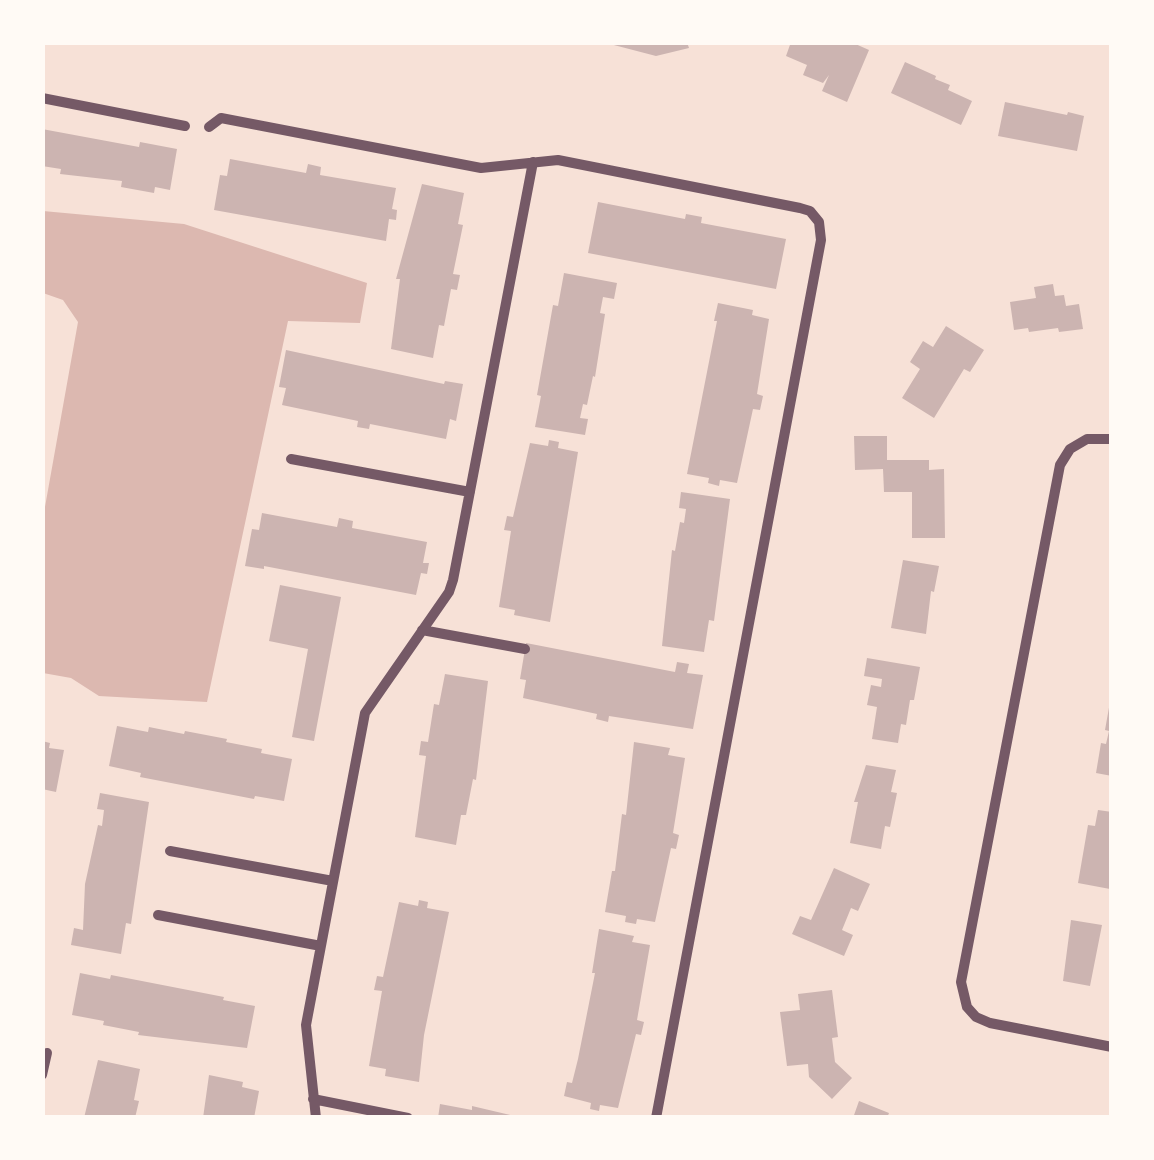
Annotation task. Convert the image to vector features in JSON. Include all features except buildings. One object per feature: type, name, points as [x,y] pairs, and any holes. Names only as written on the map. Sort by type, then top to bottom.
[{"type":"street","points":[[42,98],[185,126]]},
{"type":"street","points":[[210,127],[220,118],[481,168],[558,160],[800,208],[816,217],[822,240],[656,1118]]},
{"type":"street","points":[[316,1118],[306,1036],[365,713],[449,592],[453,580],[533,162]]},
{"type":"street","points":[[1112,438],[1088,439],[1078,444],[1060,465],[961,982],[966,1007],[990,1024],[1112,1046]]},
{"type":"street","points":[[291,459],[470,492]]},
{"type":"street","points":[[422,630],[525,649]]},
{"type":"street","points":[[170,851],[334,881]]},
{"type":"street","points":[[158,915],[321,946]]},
{"type":"street","points":[[42,1076],[47,1053]]},
{"type":"street","points":[[314,1099],[408,1118]]},
{"type":"shaded area","points":[[43,211],[184,224],[367,283],[360,323],[288,321],[207,702],[99,696],[71,678],[43,673],[43,518],[78,322],[63,300],[43,293]]}]
